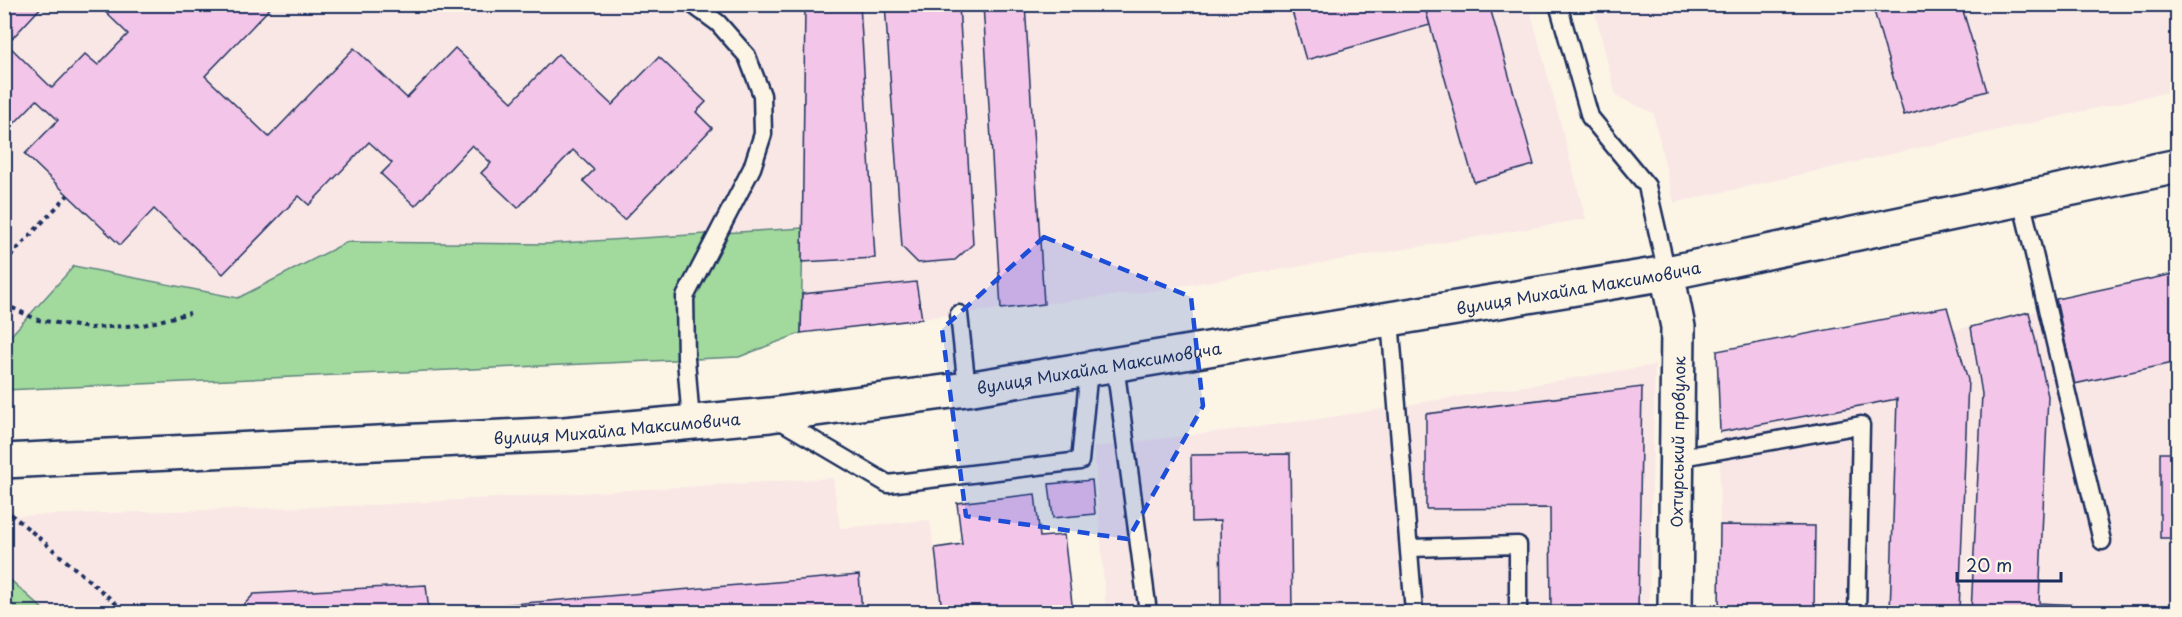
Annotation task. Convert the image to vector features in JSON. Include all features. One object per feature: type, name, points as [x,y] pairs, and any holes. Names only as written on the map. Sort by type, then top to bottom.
[{"type":"main road","name":"вулиця Михайла Максимовича","points":[[4,461],[564,434],[770,415],[967,389],[1667,273],[2178,166]]},
{"type":"main road","name":"Охтирський провулок","points":[[1667,273],[1678,327],[1675,612]]},
{"type":"lane","points":[[691,422],[686,359],[685,297],[752,168],[764,134],[762,95],[747,56],[718,23],[692,4]]},
{"type":"lane","points":[[1558,4],[1590,117],[1647,186],[1667,273]]},
{"type":"lane","points":[[2020,199],[2102,541]]},
{"type":"lane","points":[[959,314],[967,389]]},
{"type":"lane","points":[[1390,320],[1414,612]]},
{"type":"lane","points":[[770,415],[888,484],[1080,461],[1102,367]]},
{"type":"lane","points":[[1102,367],[1148,612]]},
{"type":"lane","points":[[1677,458],[1861,425],[1857,612]]},
{"type":"lane","points":[[1410,548],[1518,545],[1518,612]]},
{"type":"path","points":[[5,262],[68,195]]},
{"type":"path","points":[[4,304],[38,320],[90,328],[143,325],[190,314]]},
{"type":"path","points":[[4,508],[126,612]]},
{"type":"highlighted area","points":[[1044,237],[1191,297],[1203,406],[1128,539],[966,516],[942,329]]},
{"type":"shaded area","points":[[4,5],[1529,5],[1586,219],[1151,291],[801,333],[739,357],[5,390]]},
{"type":"shaded area","points":[[1593,5],[2177,5],[2177,90],[1674,203],[1653,113],[1616,96]]},
{"type":"shaded area","points":[[2056,299],[2074,384],[2177,362],[2177,612],[1719,612],[1720,432],[1717,351],[1947,307],[1954,330],[2046,309]]},
{"type":"shaded area","points":[[1655,365],[1649,612],[1077,612],[1106,610],[1094,447],[1319,419]]},
{"type":"shaded area","points":[[833,478],[840,528],[930,520],[942,612],[5,612],[4,516],[372,505]]},
{"type":"green space","points":[[803,228],[801,333],[739,357],[5,390],[4,343],[74,266],[238,298],[347,242],[545,244]]},
{"type":"green space","points":[[5,575],[46,612],[5,612]]},
{"type":"building","points":[[4,4],[44,4],[7,44],[52,88],[85,54],[98,65],[128,34],[97,4],[274,4],[205,76],[269,137],[354,48],[407,98],[455,48],[512,102],[558,54],[612,105],[659,57],[706,102],[696,112],[712,128],[624,220],[583,181],[594,170],[573,150],[518,208],[481,173],[491,163],[472,145],[415,206],[381,174],[392,163],[369,142],[309,205],[299,196],[223,274],[154,209],[120,245],[25,154],[58,120],[37,100],[4,134]]},
{"type":"building","points":[[805,4],[860,4],[875,258],[802,262]]},
{"type":"building","points":[[885,4],[959,4],[973,244],[955,260],[918,263],[902,247]]},
{"type":"building","points":[[983,4],[1025,4],[1044,304],[1001,309]]},
{"type":"building","points":[[1033,4],[1063,4],[1063,8],[1033,9]]},
{"type":"building","points":[[1290,4],[1424,4],[1430,25],[1306,60]]},
{"type":"building","points":[[1424,4],[1489,4],[1534,165],[1474,182]]},
{"type":"building","points":[[1872,4],[1961,4],[1987,91],[1904,115]]},
{"type":"building","points":[[2178,273],[2178,362],[2074,384],[2056,299]]},
{"type":"building","points":[[916,282],[922,319],[801,333],[802,294]]},
{"type":"building","points":[[1947,307],[1968,380],[1959,612],[1890,612],[1897,399],[1720,432],[1717,351]]},
{"type":"building","points":[[2029,312],[2048,396],[2039,603],[2178,610],[2178,612],[1971,612],[1982,394],[1971,327]]},
{"type":"building","points":[[1642,387],[1638,612],[1551,612],[1550,508],[1426,509],[1426,414]]},
{"type":"building","points":[[2160,453],[2178,453],[2178,538],[2160,538]]},
{"type":"building","points":[[1290,454],[1292,612],[1221,612],[1220,521],[1192,522],[1191,455]]},
{"type":"building","points":[[1092,480],[1095,514],[1053,518],[1049,484]]},
{"type":"building","points":[[1035,494],[1040,537],[1064,535],[1073,612],[942,612],[935,548],[962,544],[957,503]]},
{"type":"building","points":[[1720,525],[1815,526],[1814,612],[1719,612]]},
{"type":"building","points":[[859,575],[862,612],[428,611]]},
{"type":"building","points":[[426,585],[429,612],[237,612],[254,594]]}]
